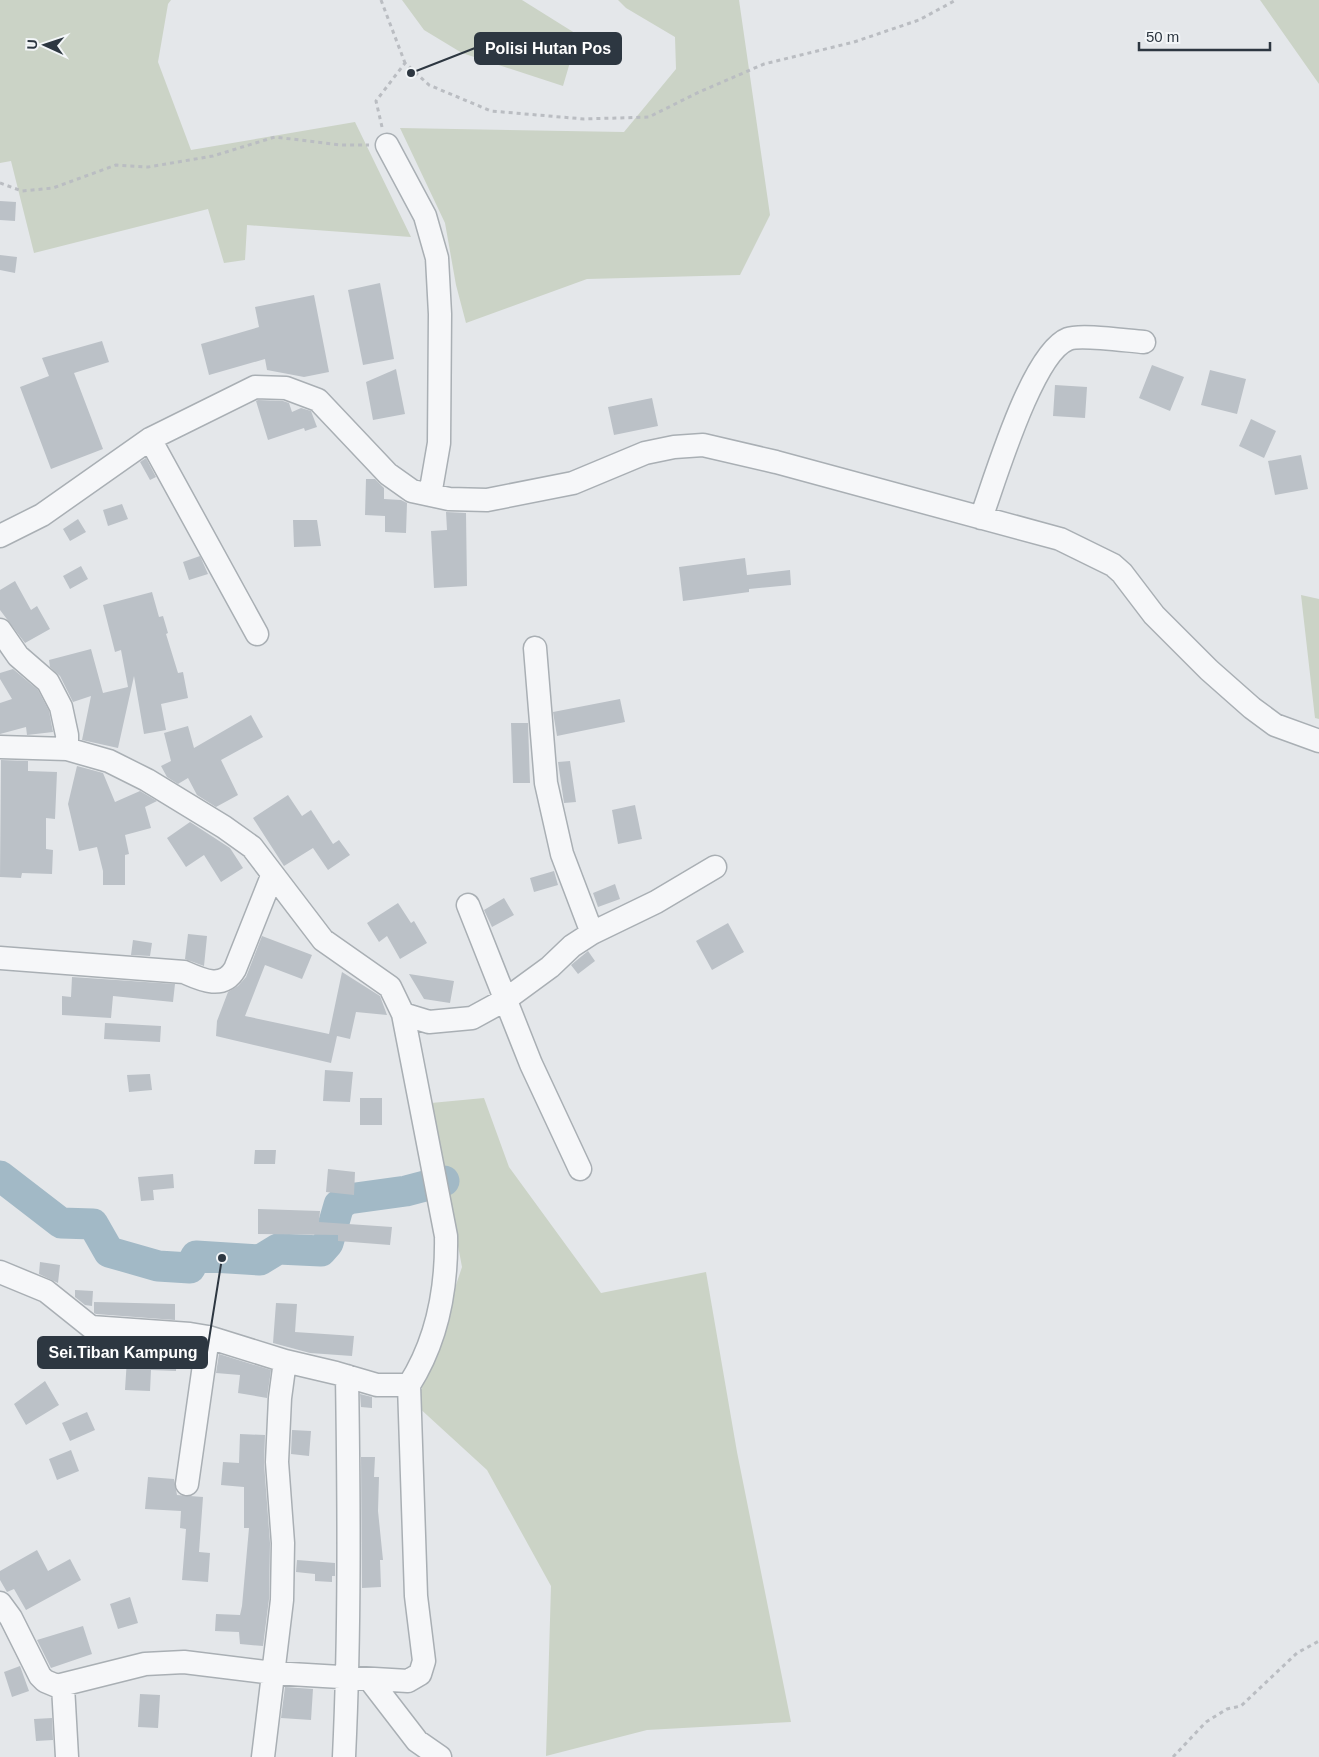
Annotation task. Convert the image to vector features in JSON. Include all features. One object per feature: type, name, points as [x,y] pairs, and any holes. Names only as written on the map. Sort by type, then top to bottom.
[{"type":"street","points":[[387,145],[425,216],[437,258],[440,314],[439,443],[430,495]]},
{"type":"street","points":[[982,518],[1016,421],[1037,375],[1054,348],[1069,338],[1144,342]]},
{"type":"street","points":[[0,536],[42,515],[150,439],[256,387],[286,388],[318,400],[388,474],[412,491],[450,499],[487,500],[573,483],[645,453],[674,447],[703,445],[776,462],[1060,539],[1113,565],[1122,573],[1154,615],[1209,670],[1252,708],[1275,724],[1319,741]]},
{"type":"street","points":[[150,439],[257,634]]},
{"type":"street","points":[[0,630],[18,656],[48,682],[61,707],[67,735],[67,749]]},
{"type":"street","points":[[535,648],[546,783],[562,854],[592,933]]},
{"type":"street","points":[[0,747],[67,749],[109,761],[147,780],[224,827],[252,847],[272,876],[323,940],[390,987],[403,1014],[444,1227],[446,1263],[446,1272],[430,1346],[410,1385],[416,1596],[424,1668],[420,1674],[408,1681],[370,1680],[273,1673],[184,1662],[145,1664],[63,1686],[51,1684],[40,1676],[11,1618],[0,1603]]},
{"type":"street","points":[[403,1014],[429,1022],[472,1018],[505,1000],[550,968],[572,946],[592,933],[656,902],[715,868]]},
{"type":"street","points":[[0,958],[174,971],[218,983],[225,981],[230,978],[272,876]]},
{"type":"street","points":[[468,906],[531,1064],[580,1169]]},
{"type":"street","points":[[0,1272],[46,1292],[91,1327],[136,1328],[208,1337],[285,1361],[377,1385],[410,1385]]},
{"type":"street","points":[[187,1484],[208,1337]]},
{"type":"street","points":[[263,1757],[282,1600],[283,1543],[277,1462],[280,1398],[285,1361]]},
{"type":"street","points":[[344,1757],[348,1678],[347,1571],[349,1505],[347,1376]]},
{"type":"street","points":[[370,1680],[417,1742],[431,1754]]},
{"type":"street","points":[[63,1686],[67,1757]]},
{"type":"path","points":[[381,0],[405,63],[429,85],[491,111],[584,119],[649,117],[697,92],[764,64],[854,42],[919,20],[956,0]]},
{"type":"path","points":[[0,184],[22,191],[53,188],[116,165],[148,167],[213,156],[275,138],[342,145],[387,145],[376,102],[405,63]]},
{"type":"path","points":[[1173,1757],[1206,1722],[1227,1709],[1241,1706],[1297,1654],[1319,1641]]},
{"type":"shaded area","points":[[0,0],[171,0],[168,4],[158,62],[191,150],[355,122],[411,237],[247,225],[245,260],[224,263],[208,209],[34,253],[11,161],[0,163]]},
{"type":"shaded area","points":[[402,0],[522,0],[578,35],[563,86],[462,53],[424,30]]},
{"type":"shaded area","points":[[618,0],[739,0],[770,215],[740,275],[587,279],[466,323],[456,285],[445,223],[400,128],[624,132],[676,69],[675,37],[626,8]]},
{"type":"shaded area","points":[[1260,0],[1319,0],[1319,84]]},
{"type":"shaded area","points":[[1301,595],[1319,599],[1319,719],[1315,718]]},
{"type":"shaded area","points":[[484,1098],[509,1167],[601,1293],[706,1272],[737,1452],[791,1722],[647,1730],[546,1756],[551,1586],[487,1470],[416,1405],[462,1267],[431,1103]]},
{"type":"building","points":[[0,201],[16,202],[15,221],[0,220]]},
{"type":"building","points":[[0,255],[17,257],[15,273],[0,270]]},
{"type":"building","points":[[380,283],[394,359],[363,365],[348,290]]},
{"type":"building","points":[[314,295],[329,372],[304,377],[267,370],[265,359],[209,375],[201,344],[259,327],[255,307]]},
{"type":"building","points":[[102,341],[109,362],[74,373],[103,449],[51,469],[20,387],[49,376],[42,358]]},
{"type":"building","points":[[1152,365],[1184,377],[1170,411],[1139,398]]},
{"type":"building","points":[[396,369],[405,414],[373,420],[366,382]]},
{"type":"building","points":[[1210,370],[1246,379],[1237,414],[1201,405]]},
{"type":"building","points":[[1055,385],[1087,387],[1085,418],[1053,416]]},
{"type":"building","points":[[652,398],[658,426],[614,435],[608,407]]},
{"type":"building","points":[[256,401],[289,403],[292,412],[301,408],[311,411],[317,427],[305,431],[304,428],[268,440]]},
{"type":"building","points":[[1251,419],[1276,431],[1264,458],[1239,446]]},
{"type":"building","points":[[1301,455],[1308,489],[1275,495],[1268,461]]},
{"type":"building","points":[[146,458],[156,477],[150,480],[140,462]]},
{"type":"building","points":[[366,479],[375,479],[384,488],[384,499],[401,500],[407,503],[406,533],[385,532],[385,516],[365,515]]},
{"type":"building","points":[[122,504],[128,519],[108,526],[103,510]]},
{"type":"building","points":[[446,512],[466,513],[467,586],[434,588],[431,531],[447,530]]},
{"type":"building","points":[[78,519],[86,532],[70,541],[63,529]]},
{"type":"building","points":[[293,520],[317,520],[321,546],[294,547]]},
{"type":"building","points":[[200,556],[208,574],[189,580],[183,562]]},
{"type":"building","points":[[745,558],[747,575],[790,570],[791,585],[749,589],[749,592],[683,601],[679,567]]},
{"type":"building","points":[[81,566],[88,579],[70,589],[63,576]]},
{"type":"building","points":[[15,581],[31,610],[37,606],[50,629],[25,643],[0,610],[0,590]]},
{"type":"building","points":[[152,592],[159,617],[163,616],[168,633],[166,634],[178,673],[183,672],[188,698],[161,704],[166,730],[144,734],[134,676],[118,748],[82,740],[91,696],[73,702],[60,676],[50,667],[49,660],[91,649],[103,693],[128,687],[121,650],[115,652],[103,605]]},
{"type":"building","points":[[13,669],[38,690],[49,711],[53,732],[27,735],[26,727],[0,734],[0,703],[12,699],[0,679],[0,673]]},
{"type":"building","points":[[620,699],[625,722],[557,736],[553,712]]},
{"type":"building","points":[[251,715],[263,737],[221,760],[238,795],[216,807],[197,795],[188,778],[178,784],[167,777],[161,766],[171,761],[164,733],[188,726],[194,748]]},
{"type":"building","points":[[511,723],[528,723],[530,783],[513,783]]},
{"type":"building","points":[[1,760],[28,761],[28,771],[57,772],[55,819],[46,818],[46,849],[53,850],[52,874],[22,873],[21,878],[0,877]]},
{"type":"building","points":[[570,761],[576,802],[564,803],[558,762]]},
{"type":"building","points":[[77,766],[103,773],[115,802],[140,791],[157,801],[145,807],[151,828],[125,835],[129,854],[125,855],[125,885],[103,885],[103,871],[97,847],[79,851],[68,804]]},
{"type":"building","points":[[288,795],[302,816],[311,810],[333,844],[339,840],[350,855],[328,870],[313,848],[284,866],[253,818]]},
{"type":"building","points":[[635,805],[642,839],[618,844],[612,810]]},
{"type":"building","points":[[190,822],[230,848],[243,868],[221,882],[204,855],[186,867],[167,838]]},
{"type":"building","points":[[554,871],[558,885],[534,892],[530,878]]},
{"type":"building","points":[[615,884],[620,899],[598,907],[593,893]]},
{"type":"building","points":[[504,898],[514,915],[492,927],[484,910]]},
{"type":"building","points":[[398,903],[411,923],[414,921],[427,943],[400,959],[387,936],[379,942],[367,923]]},
{"type":"building","points":[[728,923],[744,952],[712,970],[696,941]]},
{"type":"building","points":[[188,934],[207,936],[204,966],[185,959]]},
{"type":"building","points":[[262,936],[312,955],[302,979],[265,965],[245,1016],[329,1034],[342,972],[380,996],[387,1015],[356,1012],[350,1039],[337,1036],[331,1063],[216,1036],[217,1021],[228,992],[238,986],[246,977]]},
{"type":"building","points":[[133,940],[152,943],[150,956],[131,955]]},
{"type":"building","points":[[588,951],[595,961],[578,974],[571,965]]},
{"type":"building","points":[[409,974],[454,981],[450,1003],[424,999]]},
{"type":"building","points":[[72,977],[175,984],[173,1002],[113,996],[111,1018],[62,1015],[62,996],[71,997]]},
{"type":"building","points":[[105,1023],[161,1026],[160,1042],[104,1039]]},
{"type":"building","points":[[325,1070],[353,1072],[350,1102],[323,1101]]},
{"type":"building","points":[[150,1074],[152,1090],[129,1092],[127,1075]]},
{"type":"building","points":[[360,1098],[382,1098],[382,1125],[360,1125]]},
{"type":"building","points":[[255,1150],[276,1150],[275,1164],[254,1164]]},
{"type":"building","points":[[328,1169],[355,1172],[354,1195],[326,1192]]},
{"type":"building","points":[[173,1174],[174,1188],[153,1190],[154,1200],[141,1201],[138,1177]]},
{"type":"building","points":[[258,1209],[320,1211],[319,1222],[392,1227],[390,1245],[338,1241],[338,1235],[258,1234]]},
{"type":"building","points":[[40,1262],[60,1265],[58,1283],[39,1274]]},
{"type":"building","points":[[75,1290],[93,1291],[92,1306],[85,1305],[75,1297]]},
{"type":"building","points":[[94,1302],[175,1304],[175,1320],[96,1314],[94,1313]]},
{"type":"building","points":[[276,1303],[297,1304],[295,1332],[354,1336],[352,1356],[310,1353],[273,1343]]},
{"type":"building","points":[[128,1343],[177,1347],[176,1371],[151,1370],[150,1391],[125,1390]]},
{"type":"building","points":[[219,1354],[271,1370],[267,1398],[238,1393],[240,1375],[216,1373]]},
{"type":"building","points":[[45,1381],[59,1405],[26,1425],[14,1404]]},
{"type":"building","points":[[360,1394],[372,1397],[372,1408],[361,1407]]},
{"type":"building","points":[[87,1412],[95,1430],[70,1441],[62,1423]]},
{"type":"building","points":[[292,1430],[311,1431],[309,1456],[291,1454]]},
{"type":"building","points":[[240,1434],[265,1435],[264,1463],[270,1543],[269,1599],[263,1646],[240,1644],[239,1632],[215,1631],[216,1614],[240,1615],[242,1606],[249,1528],[244,1528],[244,1487],[221,1485],[223,1462],[239,1463]]},
{"type":"building","points":[[71,1450],[79,1471],[57,1480],[49,1459]]},
{"type":"building","points":[[361,1457],[375,1457],[374,1477],[379,1477],[378,1511],[383,1560],[380,1560],[381,1587],[362,1588]]},
{"type":"building","points":[[148,1477],[174,1479],[177,1495],[203,1497],[199,1552],[210,1553],[208,1582],[182,1580],[186,1529],[180,1528],[181,1511],[145,1509]]},
{"type":"building","points":[[37,1550],[48,1571],[70,1559],[81,1580],[26,1610],[14,1589],[7,1592],[0,1580],[0,1571]]},
{"type":"building","points":[[297,1560],[335,1563],[335,1576],[332,1576],[332,1582],[315,1581],[315,1574],[296,1572]]},
{"type":"building","points":[[130,1597],[138,1623],[118,1629],[110,1604]]},
{"type":"building","points":[[83,1626],[92,1654],[51,1668],[37,1640]]},
{"type":"building","points":[[20,1666],[29,1691],[12,1697],[4,1672]]},
{"type":"building","points":[[285,1687],[313,1689],[311,1720],[281,1718]]},
{"type":"building","points":[[140,1694],[160,1695],[158,1728],[138,1727]]},
{"type":"building","points":[[52,1718],[53,1740],[36,1741],[34,1719]]},
{"type":"waterway","points":[[0,1176],[61,1223],[93,1224],[109,1252],[158,1266],[190,1268],[196,1256],[260,1260],[278,1249],[321,1251],[328,1243],[339,1205],[348,1199],[406,1191],[444,1181]]},
{"type":"place","name":"Polisi Hutan Pos","points":[[411,73]]},
{"type":"place","name":"Sei.Tiban Kampung","points":[[222,1258]]}]
